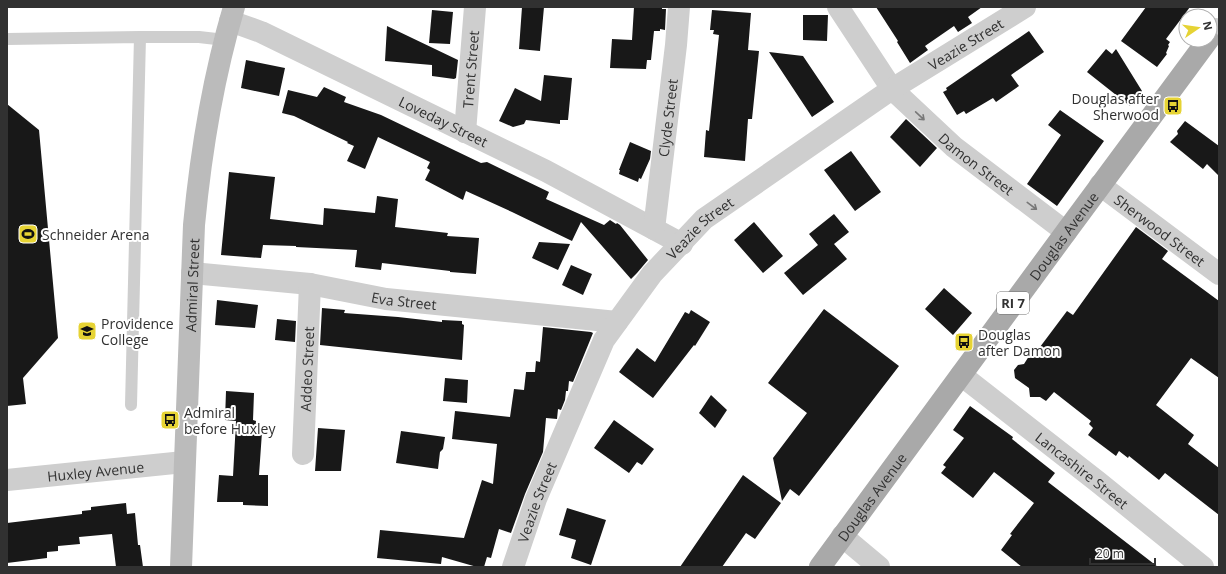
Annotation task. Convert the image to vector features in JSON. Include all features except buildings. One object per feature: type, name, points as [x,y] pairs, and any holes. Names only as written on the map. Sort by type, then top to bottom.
[{"type":"main road","name":"Admiral Street","points":[[181,567],[194,225],[201,160],[210,100],[230,23]]},
{"type":"main road","name":"Douglas Avenue","points":[[820,567],[1202,48]]},
{"type":"street","name":"Trent Street","points":[[465,132],[475,7]]},
{"type":"street","name":"Clyde Street","points":[[654,229],[676,45],[679,7]]},
{"type":"street","name":"Damon Street","points":[[838,7],[892,89],[954,147],[1066,232]]},
{"type":"street","name":"Veazie Street","points":[[513,567],[536,499],[604,340],[652,274],[704,220],[892,89],[1025,7]]},
{"type":"street","name":"Loveday Street","points":[[230,23],[261,32],[546,171],[682,244]]},
{"type":"street","name":"Sherwood Street","points":[[1100,185],[1219,274]]},
{"type":"street","name":"Eva Street","points":[[192,273],[310,284],[386,299],[617,322]]},
{"type":"street","name":"Addeo Street","points":[[303,454],[310,284]]},
{"type":"street","name":"Lancashire Street","points":[[961,375],[1098,482],[1203,567]]},
{"type":"street","name":"Huxley Avenue","points":[[7,480],[184,462]]},
{"type":"street","points":[[842,536],[879,567]]},
{"type":"lane","points":[[7,38],[200,37],[230,23]]},
{"type":"lane","points":[[131,405],[140,37]]},
{"type":"place","name":"Douglas after Sherwood","points":[[1173,106]]},
{"type":"place","name":"Schneider Arena","points":[[28,234]]},
{"type":"place","name":"Providence College","points":[[87,331]]},
{"type":"place","name":"Douglas after Damon","points":[[964,342]]},
{"type":"place","name":"Admiral before Huxley","points":[[170,420]]}]
